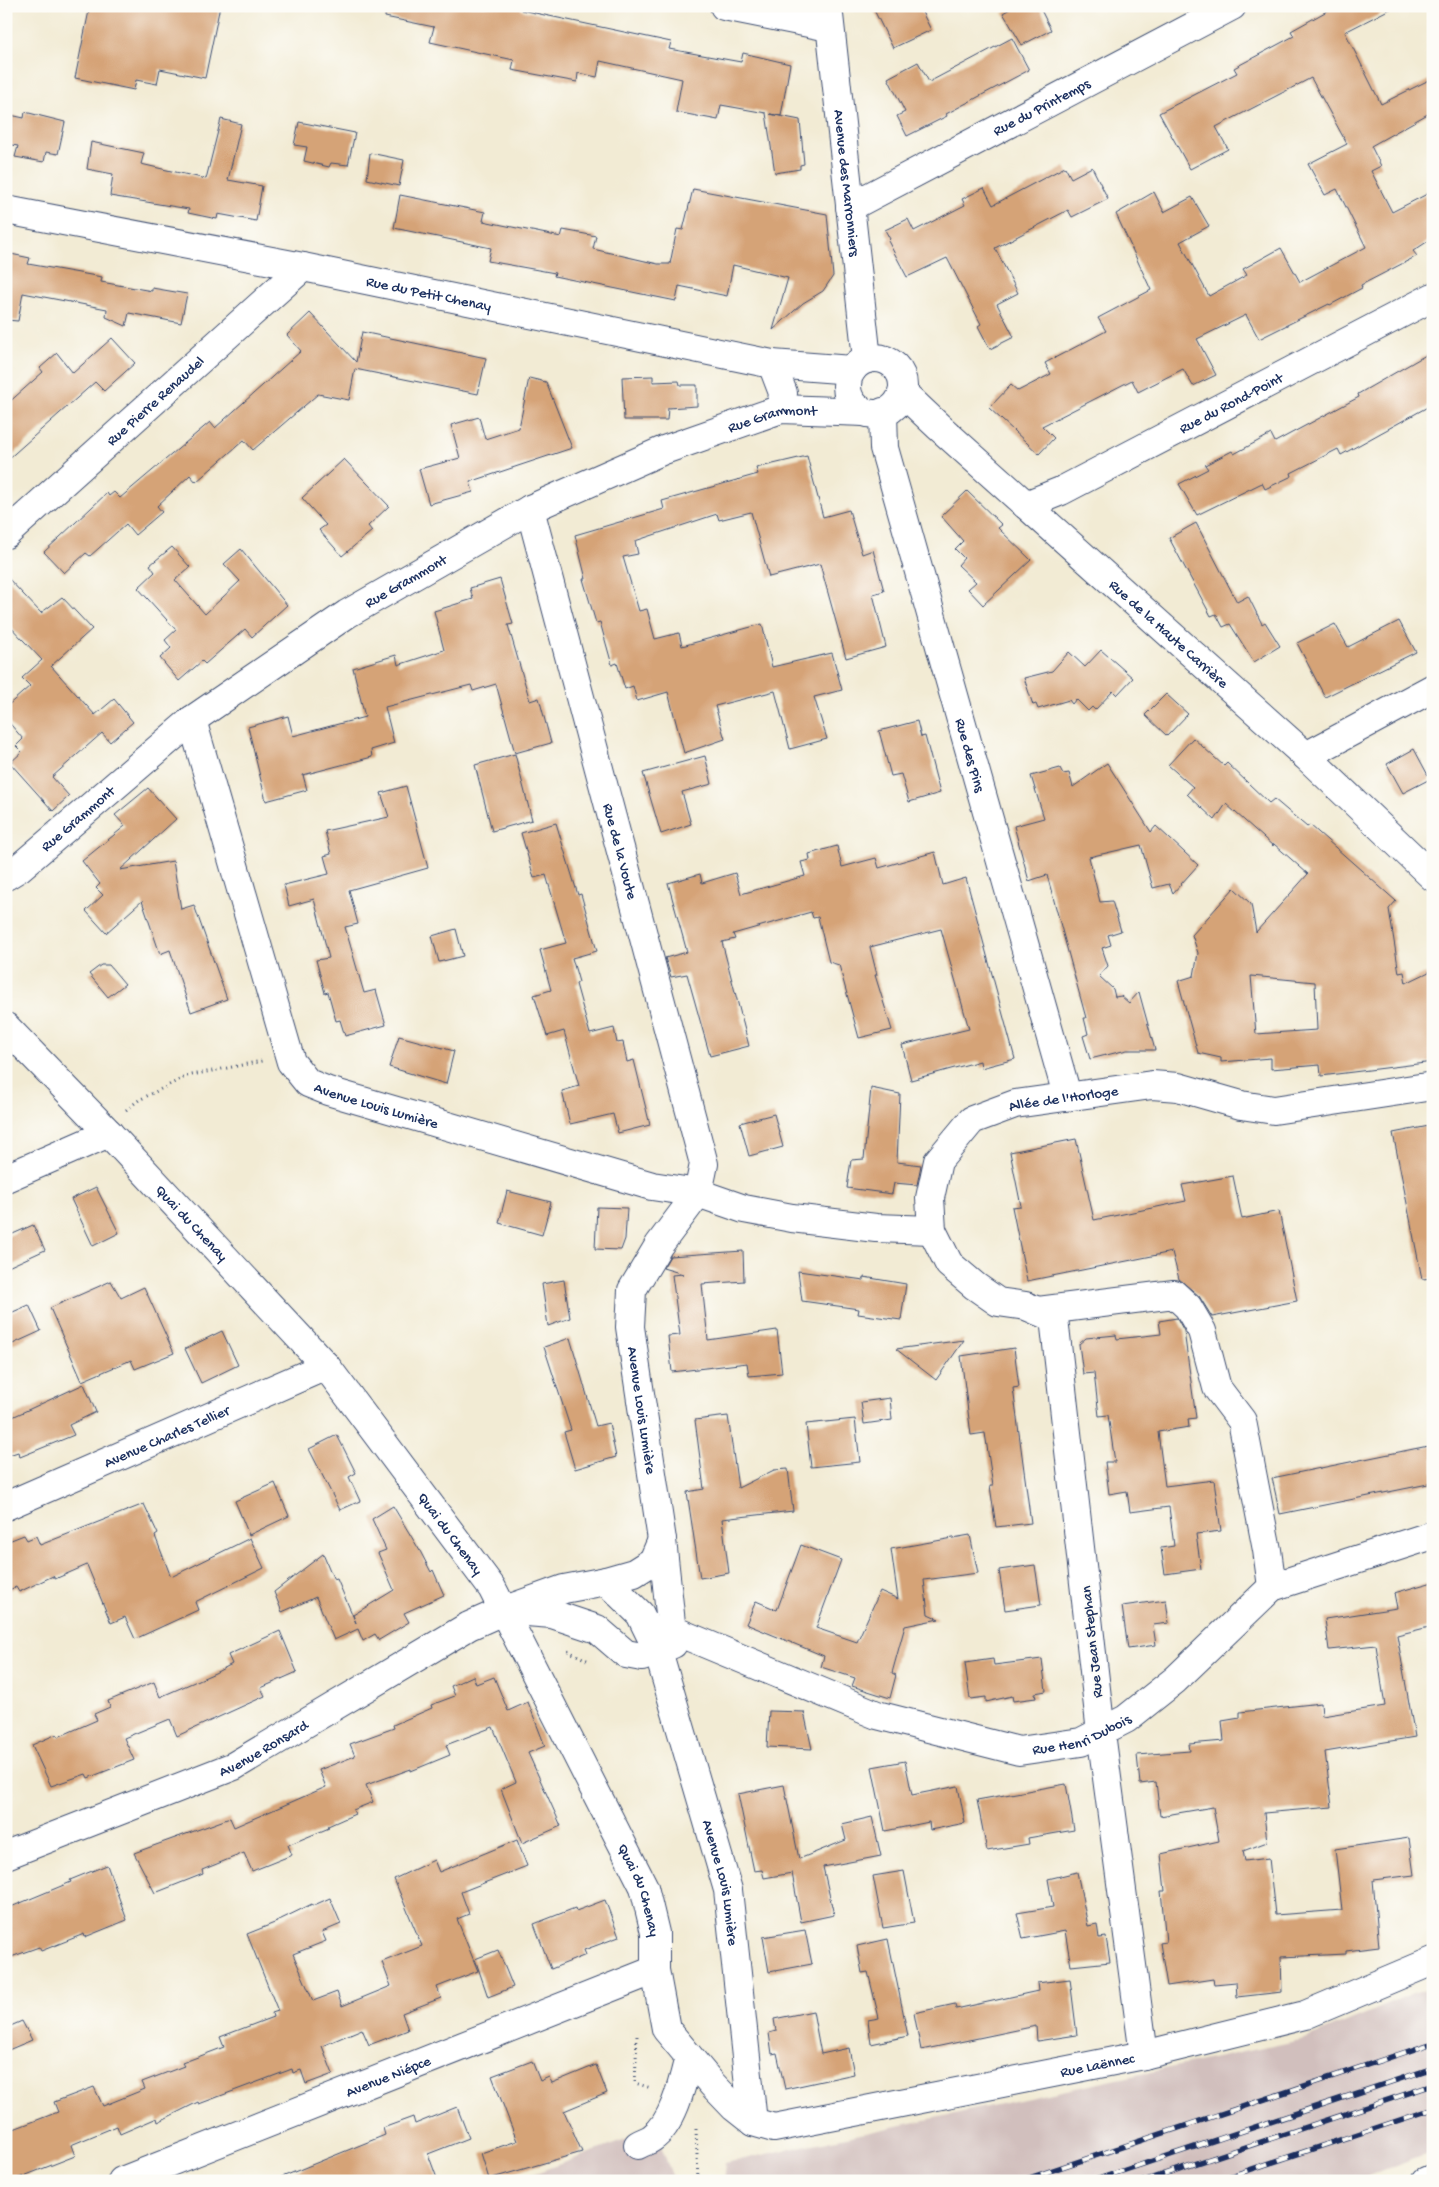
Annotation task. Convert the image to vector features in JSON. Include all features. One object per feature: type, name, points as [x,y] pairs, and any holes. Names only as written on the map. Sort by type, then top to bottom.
[{"type":"street","points":[[724,6],[829,17]]},
{"type":"street","name":"Rue du Printemps","points":[[850,207],[1232,6]]},
{"type":"street","name":"Avenue des Marronniers","points":[[829,17],[850,207],[860,364]]},
{"type":"street","name":"Rue du Petit Chenay","points":[[6,210],[772,364],[860,364]]},
{"type":"street","name":"Rue Pierre Renaudel","points":[[6,534],[302,268]]},
{"type":"street","name":"Rue du Rond-Point","points":[[1026,505],[1060,491],[1433,298]]},
{"type":"street","points":[[877,358],[894,365],[903,382],[902,392],[895,405],[874,412],[852,401],[848,393],[849,377],[860,364],[877,358]]},
{"type":"street","points":[[772,364],[783,393],[781,410]]},
{"type":"street","name":"Rue de la Haute Carrière","points":[[902,392],[1306,756],[1433,877]]},
{"type":"street","name":"Rue Grammont","points":[[11,866],[192,720],[347,614],[530,509],[664,450],[781,410],[874,412]]},
{"type":"street","name":"Rue des Pins","points":[[874,412],[1068,1095]]},
{"type":"street","name":"Rue de la Voute","points":[[530,509],[704,1164],[698,1193]]},
{"type":"street","points":[[1306,756],[1433,688]]},
{"type":"street","name":"Avenue Louis Lumière","points":[[192,720],[291,1062],[308,1083],[328,1091],[652,1186],[698,1193],[744,1209],[792,1218],[876,1228],[932,1230]]},
{"type":"street","name":"Quai du Chenay","points":[[6,1027],[107,1130],[326,1366],[492,1588],[505,1610],[644,1887],[655,1933],[655,1970],[666,2029],[734,2107],[753,2122]]},
{"type":"street","name":"Allée de l'Horloge","points":[[1046,1314],[1026,1306],[998,1302],[975,1286],[948,1264],[932,1230],[930,1198],[938,1161],[972,1120],[1015,1104],[1068,1095],[1152,1085],[1178,1087],[1241,1105],[1274,1110],[1433,1086]]},
{"type":"street","points":[[6,1178],[107,1130]]},
{"type":"street","name":"Avenue Louis Lumière","points":[[690,1637],[675,1631],[671,1623],[662,1540],[630,1327],[632,1290],[659,1245],[698,1193]]},
{"type":"street","points":[[1046,1314],[1174,1294],[1188,1307],[1202,1332],[1217,1388],[1242,1421],[1268,1550],[1272,1587]]},
{"type":"street","name":"Rue Jean Stephan","points":[[1046,1314],[1144,2056]]},
{"type":"street","name":"Avenue Charles Tellier","points":[[6,1506],[326,1366]]},
{"type":"street","name":"Rue Henri Dubois","points":[[690,1637],[877,1715],[1019,1750],[1081,1742],[1126,1719],[1176,1680],[1272,1587],[1433,1535]]},
{"type":"street","name":"Avenue Ronsard","points":[[6,1855],[234,1766],[469,1626],[505,1610],[564,1589],[606,1581],[634,1573],[654,1561],[662,1540]]},
{"type":"street","name":"Avenue Louis Lumière","points":[[606,1581],[640,1614],[658,1651],[728,1890],[753,2122]]},
{"type":"street","points":[[505,1610],[552,1614],[597,1628],[626,1654],[642,1656],[690,1637]]},
{"type":"street","name":"Rue Laënnec","points":[[753,2122],[774,2128],[1144,2056],[1305,2015],[1433,1962]]},
{"type":"street","name":"Avenue Niépce","points":[[122,2181],[655,1970]]},
{"type":"street","points":[[638,2144],[654,2137],[665,2123],[678,2096],[689,2057]]},
{"type":"street","points":[[1426,2181],[1433,2178]]},
{"type":"path","points":[[107,1130],[139,1100],[187,1076],[289,1055]]},
{"type":"path","points":[[696,2124],[698,2181]]},
{"type":"shaded area","points":[[1433,1986],[1433,2152],[1356,2181],[723,2181],[725,2163],[1305,2039]]},
{"type":"shaded area","points":[[655,2129],[674,2181],[514,2181]]},
{"type":"building","points":[[90,6],[220,6],[205,78],[160,69],[157,84],[136,80],[134,90],[75,78]]},
{"type":"building","points":[[386,6],[522,6],[521,10],[671,42],[669,49],[741,62],[743,53],[790,64],[781,116],[770,114],[800,120],[804,164],[800,165],[800,169],[775,173],[766,113],[721,105],[718,120],[676,112],[682,79],[600,61],[597,77],[578,73],[577,82],[512,70],[514,60],[430,42],[434,27],[385,17]]},
{"type":"building","points":[[872,6],[919,6],[931,30],[893,48]]},
{"type":"building","points":[[1015,6],[1039,6],[1051,30],[1022,45],[1003,13]]},
{"type":"building","points":[[1336,6],[1396,6],[1345,32],[1381,104],[1433,78],[1433,111],[1371,146],[1381,166],[1371,171],[1392,212],[1433,191],[1433,238],[1413,251],[1417,256],[1361,285],[1362,288],[1259,339],[1246,315],[1197,339],[1216,375],[1193,386],[1183,369],[1138,392],[1132,380],[1042,426],[1054,438],[1039,454],[989,408],[1011,385],[1018,391],[1051,374],[1045,363],[1106,331],[1098,318],[1151,290],[1116,214],[1154,192],[1164,212],[1192,197],[1209,226],[1180,242],[1209,296],[1247,275],[1243,269],[1281,248],[1300,282],[1366,247],[1337,189],[1325,195],[1308,164],[1347,144],[1311,78],[1216,127],[1228,149],[1190,169],[1159,113],[1237,73],[1234,68],[1294,36],[1291,31]]},
{"type":"building","points":[[1012,38],[1029,70],[907,136],[897,116],[905,112],[888,78],[918,62],[929,82]]},
{"type":"building","points":[[25,112],[65,122],[58,154],[46,152],[44,162],[15,157],[18,146],[6,144],[6,114],[24,118]]},
{"type":"building","points":[[221,119],[241,124],[228,180],[262,186],[256,221],[218,214],[217,219],[188,213],[189,209],[110,196],[113,174],[87,169],[91,142],[144,153],[141,164],[206,179]]},
{"type":"building","points":[[299,122],[355,133],[348,165],[331,163],[329,167],[304,161],[307,147],[294,145]]},
{"type":"building","points":[[370,153],[404,160],[399,186],[367,179]]},
{"type":"building","points":[[1065,167],[1071,178],[1092,167],[1108,199],[1072,217],[1068,210],[995,248],[1018,293],[997,304],[1014,337],[990,349],[978,326],[981,324],[947,258],[907,277],[888,241],[890,239],[885,230],[908,219],[914,231],[965,205],[962,199],[984,188],[993,205]]},
{"type":"building","points":[[693,189],[827,214],[833,276],[823,291],[803,303],[773,330],[788,278],[733,265],[727,296],[679,286],[676,301],[554,276],[555,273],[488,261],[491,248],[394,228],[400,195],[485,212],[483,221],[561,237],[563,230],[596,236],[593,249],[658,264],[670,264],[677,229],[683,230]]},
{"type":"building","points":[[6,253],[30,258],[28,264],[102,277],[101,282],[152,291],[152,288],[187,294],[181,323],[129,313],[126,326],[106,317],[107,309],[23,293],[18,321],[6,320]]},
{"type":"building","points":[[310,313],[356,362],[362,332],[486,358],[478,394],[355,369],[349,400],[318,394],[253,450],[244,440],[196,482],[190,475],[157,506],[162,512],[135,535],[126,524],[90,556],[86,553],[64,573],[44,552],[107,493],[109,496],[114,492],[120,498],[210,422],[215,428],[301,351],[287,335]]},
{"type":"building","points":[[112,338],[135,363],[104,391],[95,382],[6,461],[6,405],[43,372],[40,368],[57,353],[73,373]]},
{"type":"building","points":[[1433,351],[1433,404],[1341,455],[1338,449],[1291,473],[1292,476],[1265,489],[1262,483],[1197,515],[1179,484],[1208,469],[1205,465],[1232,451],[1234,454],[1271,434],[1275,442],[1359,397],[1358,394]]},
{"type":"building","points":[[653,376],[653,382],[679,381],[680,385],[697,385],[697,406],[668,408],[667,420],[624,420],[622,377]]},
{"type":"building","points":[[529,378],[546,382],[572,448],[470,482],[473,492],[429,504],[419,469],[460,458],[451,425],[479,417],[485,439],[519,428]]},
{"type":"building","points":[[807,456],[823,517],[849,510],[862,554],[873,550],[884,591],[873,594],[886,647],[846,658],[820,564],[769,577],[751,512],[719,520],[717,514],[635,541],[638,554],[623,557],[639,611],[647,609],[655,639],[679,633],[682,646],[762,624],[772,667],[832,653],[842,690],[814,697],[827,739],[790,749],[775,691],[715,706],[725,739],[684,753],[668,692],[637,701],[633,686],[625,689],[617,663],[612,665],[600,622],[596,623],[583,579],[586,579],[575,535],[664,509],[662,501],[758,474],[756,468]]},
{"type":"building","points":[[344,459],[389,506],[368,526],[372,531],[342,556],[319,530],[326,525],[302,498]]},
{"type":"building","points":[[967,491],[1002,525],[998,528],[1031,560],[983,605],[968,589],[976,582],[958,565],[964,558],[955,549],[963,541],[941,516]]},
{"type":"building","points":[[1196,523],[1237,602],[1248,596],[1262,624],[1265,622],[1280,646],[1254,662],[1230,624],[1223,627],[1216,614],[1211,616],[1169,538]]},
{"type":"building","points":[[172,547],[190,567],[175,580],[205,614],[240,581],[224,564],[241,549],[287,605],[252,637],[245,629],[205,664],[202,661],[179,681],[160,658],[171,648],[165,640],[176,630],[138,588],[155,572],[150,565]]},
{"type":"building","points":[[6,576],[41,613],[62,597],[92,629],[51,666],[95,715],[114,699],[133,722],[110,742],[102,733],[52,777],[69,796],[53,811],[10,763],[22,752],[16,746],[23,739],[6,719],[6,707],[30,686],[22,678],[42,660],[6,622]]},
{"type":"building","points":[[500,579],[513,624],[508,625],[530,701],[539,698],[551,743],[515,753],[496,684],[473,691],[471,685],[385,707],[394,743],[371,750],[372,757],[303,775],[307,790],[266,801],[248,727],[288,716],[293,736],[365,717],[353,668],[396,655],[398,665],[444,650],[434,611],[473,599],[470,588]]},
{"type":"building","points":[[1399,621],[1416,652],[1325,697],[1297,643],[1335,624],[1348,647]]},
{"type":"building","points":[[1101,650],[1133,678],[1117,695],[1113,691],[1095,710],[1092,707],[1088,711],[1076,699],[1072,704],[1069,700],[1038,709],[1036,704],[1033,705],[1024,678],[1052,671],[1069,652],[1085,667]]},
{"type":"building","points":[[1166,694],[1188,714],[1167,736],[1145,715]]},
{"type":"building","points":[[917,721],[921,737],[925,736],[940,793],[909,802],[901,774],[891,776],[879,731]]},
{"type":"building","points":[[1193,738],[1224,766],[1227,763],[1269,803],[1274,799],[1307,827],[1310,825],[1396,901],[1389,909],[1399,973],[1404,972],[1406,983],[1433,970],[1433,1062],[1321,1076],[1320,1065],[1271,1069],[1271,1058],[1221,1062],[1221,1058],[1198,1053],[1178,981],[1194,976],[1198,953],[1192,935],[1234,888],[1251,904],[1256,932],[1308,874],[1226,804],[1215,820],[1187,794],[1193,787],[1168,765]],"holes":[[[1251,976],[1315,982],[1317,1030],[1256,1034]]]},
{"type":"building","points":[[1414,749],[1430,779],[1403,793],[1387,764]]},
{"type":"building","points":[[515,754],[532,820],[492,831],[475,765]]},
{"type":"building","points":[[705,756],[712,784],[682,792],[691,824],[661,834],[643,773]]},
{"type":"building","points":[[1107,763],[1151,832],[1156,826],[1198,865],[1173,893],[1169,884],[1153,888],[1141,845],[1089,857],[1100,902],[1112,901],[1121,931],[1108,935],[1111,945],[1102,948],[1108,966],[1099,976],[1113,989],[1115,997],[1121,996],[1129,1003],[1139,992],[1155,1050],[1127,1050],[1090,1059],[1083,1036],[1088,1034],[1084,1018],[1086,1018],[1047,875],[1029,881],[1014,826],[1044,818],[1031,776],[1060,768],[1063,774],[1069,773],[1073,787]]},
{"type":"building","points":[[406,786],[428,868],[349,890],[358,924],[345,927],[364,993],[376,990],[386,1025],[345,1036],[340,1020],[336,1021],[328,992],[325,993],[316,960],[329,958],[314,899],[289,906],[284,885],[329,874],[324,856],[331,854],[325,831],[389,817],[381,793]]},
{"type":"building","points":[[148,788],[176,819],[120,870],[173,861],[181,909],[194,905],[227,999],[191,1012],[170,950],[160,954],[142,901],[106,933],[86,911],[103,895],[96,888],[100,884],[82,861],[125,826],[115,815]]},
{"type":"building","points":[[556,823],[578,895],[581,894],[597,951],[572,958],[579,982],[576,984],[590,1034],[614,1028],[617,1043],[623,1042],[627,1062],[634,1060],[650,1125],[618,1133],[613,1114],[570,1124],[562,1091],[579,1086],[564,1031],[547,1036],[534,995],[551,990],[540,950],[566,943],[546,875],[534,878],[521,833]]},
{"type":"building","points":[[837,846],[842,867],[876,858],[879,868],[935,852],[943,885],[966,878],[1015,1059],[981,1068],[980,1061],[911,1080],[902,1045],[969,1029],[941,929],[870,947],[877,975],[875,975],[892,1030],[859,1038],[839,965],[829,962],[818,917],[813,918],[811,912],[733,934],[735,939],[722,942],[749,1046],[710,1056],[687,974],[671,977],[665,958],[687,952],[668,883],[700,874],[702,883],[735,873],[741,894],[805,876],[801,862],[810,860],[809,854]]},
{"type":"building","points":[[456,929],[463,956],[439,962],[432,936]]},
{"type":"building","points":[[101,965],[109,965],[125,984],[108,997],[89,974]]},
{"type":"building","points":[[399,1036],[454,1051],[446,1084],[389,1067]]},
{"type":"building","points":[[871,1088],[900,1094],[897,1162],[921,1165],[917,1185],[894,1183],[892,1194],[847,1188],[851,1160],[864,1159]]},
{"type":"building","points":[[774,1114],[783,1147],[749,1156],[740,1123]]},
{"type":"building","points":[[1429,1126],[1433,1143],[1433,1278],[1422,1279],[1393,1133]]},
{"type":"building","points":[[1076,1139],[1094,1220],[1186,1201],[1182,1185],[1233,1176],[1242,1219],[1279,1211],[1297,1301],[1212,1317],[1199,1296],[1179,1279],[1172,1252],[1027,1281],[1012,1207],[1021,1206],[1010,1152]]},
{"type":"building","points":[[96,1187],[119,1233],[93,1246],[71,1199]]},
{"type":"building","points":[[507,1191],[551,1202],[542,1235],[499,1223]]},
{"type":"building","points":[[597,1207],[627,1208],[625,1239],[621,1250],[595,1249]]},
{"type":"building","points":[[33,1225],[45,1250],[6,1268],[6,1237]]},
{"type":"building","points":[[743,1251],[744,1281],[702,1284],[708,1340],[777,1330],[782,1373],[749,1376],[747,1363],[672,1372],[668,1336],[680,1335],[672,1275],[683,1274],[663,1268],[670,1256]]},
{"type":"building","points":[[798,1271],[864,1280],[864,1277],[906,1284],[901,1320],[858,1314],[859,1309],[802,1301]]},
{"type":"building","points":[[564,1280],[570,1318],[548,1326],[542,1284]]},
{"type":"building","points":[[111,1281],[121,1298],[144,1287],[174,1353],[135,1369],[131,1360],[82,1381],[50,1308]]},
{"type":"building","points":[[29,1305],[41,1331],[6,1347],[6,1315]]},
{"type":"building","points":[[1177,1318],[1184,1331],[1196,1418],[1188,1419],[1189,1427],[1158,1432],[1165,1486],[1214,1480],[1221,1531],[1196,1534],[1201,1569],[1165,1574],[1161,1548],[1174,1546],[1169,1507],[1130,1512],[1127,1491],[1109,1494],[1105,1462],[1115,1462],[1108,1415],[1099,1416],[1094,1373],[1083,1374],[1079,1344],[1086,1338],[1116,1335],[1117,1339],[1161,1334],[1159,1321]]},
{"type":"building","points":[[222,1331],[238,1365],[201,1383],[185,1349]]},
{"type":"building","points":[[570,1338],[596,1426],[609,1423],[616,1457],[575,1469],[564,1432],[571,1430],[544,1347]]},
{"type":"building","points":[[964,1340],[936,1380],[896,1349]]},
{"type":"building","points":[[1014,1348],[1019,1387],[1013,1388],[1031,1523],[996,1527],[990,1486],[993,1486],[985,1433],[971,1435],[961,1356]]},
{"type":"building","points":[[84,1384],[96,1412],[69,1425],[74,1435],[20,1457],[18,1452],[6,1456],[6,1420]]},
{"type":"building","points":[[890,1398],[892,1420],[864,1424],[861,1402]]},
{"type":"building","points":[[728,1416],[738,1488],[774,1470],[788,1469],[793,1511],[722,1519],[729,1573],[700,1578],[687,1492],[704,1489],[695,1420]]},
{"type":"building","points":[[855,1419],[860,1462],[811,1467],[806,1424]]},
{"type":"building","points":[[337,1435],[356,1473],[349,1477],[360,1501],[340,1510],[309,1449]]},
{"type":"building","points":[[1433,1445],[1433,1483],[1280,1514],[1272,1478]]},
{"type":"building","points":[[275,1483],[289,1516],[249,1535],[235,1501]]},
{"type":"building","points":[[144,1504],[158,1534],[155,1536],[171,1577],[250,1538],[264,1568],[195,1602],[198,1610],[135,1639],[125,1617],[111,1623],[87,1565],[55,1579],[53,1576],[19,1592],[16,1587],[6,1591],[6,1542],[24,1535],[27,1540],[36,1536],[40,1545]]},
{"type":"building","points":[[393,1506],[431,1572],[433,1570],[444,1595],[404,1613],[409,1622],[379,1640],[375,1634],[363,1641],[358,1629],[334,1640],[316,1597],[282,1612],[274,1592],[323,1554],[334,1580],[337,1579],[356,1623],[353,1615],[394,1590],[378,1553],[386,1550],[372,1519]]},
{"type":"building","points":[[970,1535],[978,1573],[924,1580],[928,1614],[939,1619],[905,1626],[892,1673],[896,1675],[890,1698],[852,1686],[855,1678],[821,1667],[824,1656],[746,1624],[756,1601],[777,1610],[801,1545],[841,1560],[816,1628],[857,1642],[880,1591],[898,1599],[891,1549]]},
{"type":"building","points":[[1035,1565],[1041,1605],[1005,1610],[999,1570]]},
{"type":"building","points":[[1433,1582],[1433,1626],[1397,1635],[1415,1737],[1325,1752],[1332,1807],[1264,1813],[1267,1842],[1243,1851],[1245,1861],[1269,1858],[1275,1915],[1342,1910],[1335,1849],[1409,1838],[1414,1875],[1373,1880],[1379,1947],[1346,1951],[1346,1954],[1281,1957],[1282,1992],[1237,1997],[1236,1982],[1214,1984],[1213,1979],[1167,1986],[1160,1943],[1166,1942],[1161,1891],[1165,1891],[1161,1854],[1219,1841],[1213,1807],[1160,1816],[1156,1782],[1140,1784],[1137,1755],[1190,1751],[1189,1744],[1224,1741],[1222,1721],[1240,1718],[1240,1712],[1321,1703],[1322,1716],[1385,1706],[1376,1645],[1329,1650],[1325,1619],[1397,1608],[1394,1593]]},
{"type":"building","points":[[1166,1600],[1169,1623],[1153,1625],[1156,1645],[1128,1649],[1122,1606]]},
{"type":"building","points":[[280,1631],[297,1672],[261,1688],[265,1696],[177,1736],[170,1719],[124,1738],[134,1760],[88,1778],[86,1774],[51,1786],[32,1745],[57,1734],[58,1737],[97,1720],[94,1714],[110,1707],[108,1701],[154,1682],[160,1697],[215,1673],[232,1664],[228,1655]]},
{"type":"building","points":[[993,1659],[994,1665],[1042,1659],[1046,1691],[1035,1693],[1036,1698],[1013,1701],[1012,1696],[986,1702],[986,1697],[970,1699],[965,1663]]},
{"type":"building","points":[[473,1676],[476,1684],[494,1677],[508,1711],[528,1702],[545,1746],[528,1753],[561,1826],[522,1843],[501,1789],[516,1782],[493,1727],[446,1745],[450,1755],[411,1771],[411,1769],[366,1785],[373,1802],[353,1810],[355,1814],[328,1826],[329,1828],[288,1845],[292,1855],[252,1871],[244,1853],[202,1870],[203,1874],[155,1893],[134,1853],[230,1818],[234,1827],[326,1787],[319,1770],[355,1756],[350,1744],[394,1728],[393,1725],[432,1708],[431,1705],[455,1696],[451,1686]]},
{"type":"building","points":[[769,1711],[804,1712],[812,1749],[767,1747]]},
{"type":"building","points":[[905,1761],[912,1795],[958,1786],[965,1823],[930,1830],[929,1822],[885,1831],[872,1767]]},
{"type":"building","points":[[1066,1784],[1074,1830],[1028,1838],[1029,1844],[987,1851],[977,1800]]},
{"type":"building","points":[[784,1785],[799,1859],[846,1840],[842,1824],[872,1817],[881,1856],[823,1867],[834,1915],[801,1922],[792,1873],[764,1878],[762,1870],[754,1871],[738,1794]]},
{"type":"building","points":[[517,1840],[527,1866],[461,1892],[469,1914],[457,1919],[478,1971],[437,1987],[441,1998],[402,2013],[408,2030],[369,2045],[362,2029],[322,2046],[333,2074],[306,2084],[301,2070],[293,2073],[292,2069],[199,2104],[198,2102],[158,2122],[157,2118],[120,2134],[117,2126],[71,2145],[75,2156],[11,2181],[6,2181],[6,2132],[58,2112],[54,2102],[94,2087],[103,2106],[145,2089],[142,2082],[184,2066],[182,2063],[224,2047],[220,2037],[273,2017],[272,2013],[278,2011],[247,1934],[277,1922],[312,1904],[312,1906],[330,1898],[341,1924],[322,1932],[326,1941],[293,1954],[313,2001],[337,1992],[342,2006],[391,1986],[382,1962],[422,1946],[394,1879],[434,1860],[439,1872]]},
{"type":"building","points":[[107,1865],[127,1920],[85,1937],[84,1934],[41,1951],[39,1947],[6,1957],[6,1909]]},
{"type":"building","points":[[904,1871],[914,1923],[883,1928],[873,1876]]},
{"type":"building","points":[[1077,1872],[1088,1926],[1097,1924],[1099,1938],[1106,1937],[1110,1962],[1071,1966],[1065,1931],[1023,1939],[1017,1913],[1053,1907],[1048,1879]]},
{"type":"building","points":[[605,1900],[619,1937],[584,1950],[586,1955],[551,1969],[534,1924],[575,1908],[576,1911]]},
{"type":"building","points":[[805,1930],[812,1964],[769,1972],[763,1937]]},
{"type":"building","points":[[888,1939],[908,2036],[871,2044],[868,2020],[879,2018],[868,1972],[862,1973],[857,1946]]},
{"type":"building","points":[[498,1950],[513,1987],[488,1997],[475,1959]]},
{"type":"building","points":[[1070,1979],[1077,2035],[1037,2041],[1036,2026],[921,2050],[914,2013],[955,2004],[956,2009],[1038,1991],[1037,1983]]},
{"type":"building","points":[[813,2011],[821,2054],[849,2048],[854,2074],[785,2089],[777,2053],[772,2054],[769,2033],[776,2031],[774,2019]]},
{"type":"building","points":[[22,2021],[32,2040],[6,2051],[6,2028]]},
{"type":"building","points":[[532,2061],[540,2081],[549,2077],[552,2083],[596,2065],[607,2093],[564,2111],[582,2152],[489,2179],[481,2153],[517,2141],[492,2076]]},
{"type":"building","points":[[457,2107],[469,2138],[428,2154],[438,2181],[277,2181],[277,2179],[385,2135],[383,2128],[413,2117],[415,2124]]},
{"type":"railway","points":[[1020,2181],[1433,2043]]},
{"type":"railway","points":[[1092,2181],[1433,2068]]},
{"type":"railway","points":[[1143,2181],[1433,2085]]},
{"type":"railway","points":[[1216,2181],[1433,2109]]}]
